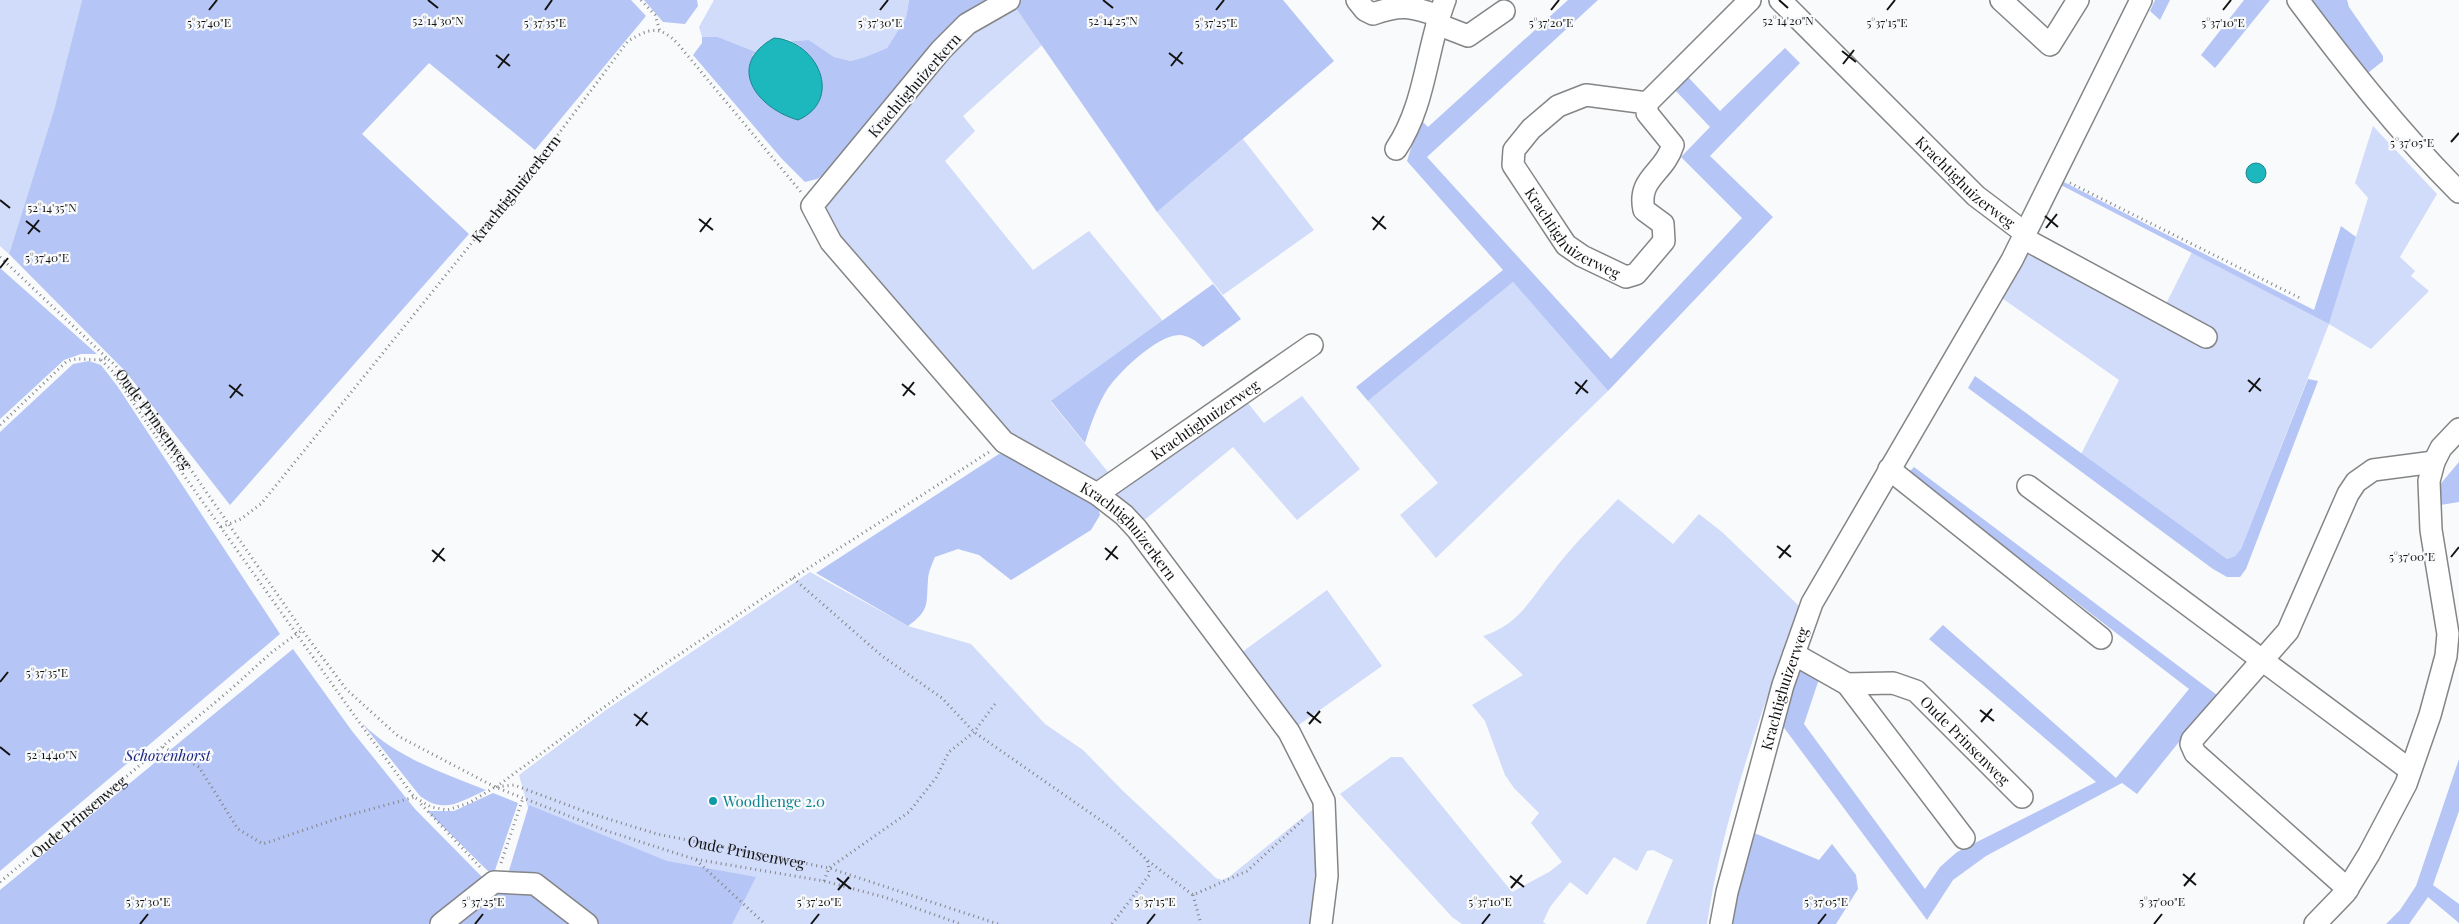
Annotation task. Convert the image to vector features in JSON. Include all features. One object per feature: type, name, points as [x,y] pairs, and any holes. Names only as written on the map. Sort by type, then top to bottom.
[{"type":"street","name":"Krachtighuizerkern","points":[[1009,0],[967,24],[941,50],[812,206],[831,242],[947,379],[1004,442],[1097,494],[1137,529],[1289,732],[1324,801],[1327,876],[1321,924]]},
{"type":"street","points":[[1356,0],[1365,10],[1373,14],[1392,7],[1412,6],[1440,13],[1468,36],[1504,11]]},
{"type":"street","points":[[1647,103],[1750,0]]},
{"type":"street","name":"Krachtighuizerweg","points":[[1780,0],[1976,196],[2024,235]]},
{"type":"street","points":[[2000,0],[2050,45],[2078,0]]},
{"type":"street","name":"Krachtighuizerweg","points":[[1721,924],[1730,882],[1783,685],[1812,603],[2024,235],[2141,0]]},
{"type":"street","points":[[2298,0],[2354,73],[2437,170],[2459,192]]},
{"type":"street","points":[[1396,148],[1409,127],[1422,86],[1440,13]]},
{"type":"street","name":"Krachtighuizerweg","points":[[1586,95],[1647,103],[1648,113],[1673,145],[1669,159],[1646,185],[1641,195],[1644,210],[1663,224],[1664,242],[1636,274],[1626,277],[1582,256],[1566,245],[1512,165],[1514,150],[1531,129],[1558,106],[1586,95]]},
{"type":"street","points":[[2024,235],[2206,337]]},
{"type":"street","name":"Krachtighuizerweg","points":[[1097,494],[1312,345]]},
{"type":"street","points":[[2315,924],[2348,889],[2369,854],[2406,784],[2430,715],[2446,656],[2448,634],[2431,530],[2429,481],[2434,462],[2441,448],[2459,429]]},
{"type":"street","points":[[2348,889],[2192,748],[2192,740],[2288,631],[2348,494],[2356,482],[2373,470],[2434,462]]},
{"type":"street","points":[[1889,469],[2101,638]]},
{"type":"street","points":[[2028,486],[2410,770]]},
{"type":"street","points":[[1794,654],[1848,684],[1964,838]]},
{"type":"street","name":"Oude Prinsenweg","points":[[1848,684],[1893,683],[1916,691],[2022,797]]},
{"type":"street","points":[[441,924],[494,882],[535,884],[587,924]]},
{"type":"path","points":[[642,0],[655,15],[660,31],[678,44],[812,206]]},
{"type":"path","name":"Krachtighuizerkern","points":[[221,527],[241,519],[267,498],[542,156],[628,41],[646,31],[660,31]]},
{"type":"path","points":[[2054,174],[2302,299]]},
{"type":"path","name":"Oude Prinsenweg","points":[[0,257],[116,366],[155,418],[302,630],[346,689],[398,736],[495,787],[607,831],[694,859],[824,881],[884,896],[961,924]]},
{"type":"path","name":"Oude Prinsenweg","points":[[0,424],[66,362],[78,358],[101,360],[107,358]]},
{"type":"path","name":"Oude Prinsenweg","points":[[101,360],[112,371],[296,634],[414,797],[432,807],[447,810],[469,803],[495,787],[514,785],[589,813],[657,834],[829,868],[998,924]]},
{"type":"path","points":[[495,787],[634,685],[793,578],[1004,442]]},
{"type":"path","points":[[793,578],[882,656],[942,698],[974,732],[1116,831],[1147,860],[1193,895],[1201,924]]},
{"type":"path","name":"Oude Prinsenweg","points":[[0,882],[302,630]]},
{"type":"path","points":[[824,881],[829,868],[909,812],[936,778],[949,752],[974,732],[995,704]]},
{"type":"path","points":[[163,746],[199,767],[238,829],[263,844],[338,818],[414,797],[494,882],[523,798]]},
{"type":"path","points":[[1193,895],[1247,871],[1324,801]]},
{"type":"path","points":[[694,859],[765,924]]},
{"type":"path","points":[[1112,924],[1150,874],[1147,860]]},
{"type":"shaded area","points":[[0,0],[82,0],[54,110],[9,254],[0,246]]},
{"type":"shaded area","points":[[714,0],[909,0],[906,18],[887,48],[851,61],[834,57],[809,40],[791,41],[786,39],[762,45],[756,52],[718,37],[702,37],[699,27]]},
{"type":"shaded area","points":[[1013,4],[1042,45],[963,116],[975,131],[945,161],[1033,270],[1089,231],[1163,321],[1051,402],[1117,483],[1239,392],[1264,423],[1302,396],[1360,469],[1297,520],[1233,447],[1142,522],[1029,450],[987,418],[829,226],[826,206],[833,192],[953,46]]},
{"type":"shaded area","points":[[774,38],[790,42],[803,49],[813,60],[820,73],[822,86],[820,99],[812,111],[798,120],[770,106],[759,96],[752,85],[749,73],[751,61],[759,49]]},
{"type":"shaded area","points":[[2373,126],[2437,194],[2400,257],[2415,271],[2411,276],[2429,291],[2371,349],[2329,324],[2368,198],[2355,183]]},
{"type":"shaded area","points":[[1243,139],[1314,230],[1223,295],[1157,212]]},
{"type":"shaded area","points":[[2252,163],[2260,163],[2266,169],[2266,177],[2260,183],[2252,183],[2246,177],[2246,169]]},
{"type":"shaded area","points":[[2038,251],[2159,318],[2192,252],[2329,324],[2241,549],[2235,556],[2227,559],[2081,454],[2119,380],[1999,296],[2019,258]]},
{"type":"shaded area","points":[[1513,282],[1608,391],[1436,558],[1400,515],[1438,483],[1368,401]]},
{"type":"shaded area","points":[[1618,499],[1673,544],[1699,514],[1722,532],[1800,607],[1758,723],[1733,804],[1707,924],[1646,924],[1673,860],[1653,850],[1647,851],[1637,871],[1614,857],[1587,895],[1570,882],[1550,907],[1543,922],[1546,924],[1462,924],[1452,917],[1340,794],[1391,757],[1402,757],[1512,892],[1549,872],[1562,862],[1531,823],[1539,813],[1514,788],[1505,775],[1485,721],[1472,705],[1523,675],[1483,636],[1506,625],[1524,609],[1569,552]]},
{"type":"shaded area","points":[[810,572],[908,626],[971,644],[1045,724],[1083,750],[1123,791],[1216,878],[1222,880],[1229,877],[1322,802],[1310,924],[595,924],[662,859],[529,811],[519,775],[606,710]]},
{"type":"shaded area","points":[[1327,590],[1382,666],[1293,729],[1238,655]]},
{"type":"green space","points":[[82,0],[631,0],[646,16],[535,150],[429,63],[362,134],[469,234],[230,505],[126,372],[9,254],[54,110]]},
{"type":"green space","points":[[644,0],[697,0],[698,6],[685,24],[663,22]]},
{"type":"green space","points":[[909,0],[995,0],[834,168],[817,179],[805,182],[782,159],[693,55],[702,43],[702,37],[718,37],[756,52],[752,56],[801,47],[791,41],[809,40],[834,57],[851,61],[887,48],[906,18]]},
{"type":"green space","points":[[1021,0],[1283,0],[1334,61],[1157,212],[1013,4]]},
{"type":"green space","points":[[1568,0],[1598,0],[1427,157],[1611,359],[1742,218],[1681,157],[1710,127],[1675,90],[1688,77],[1720,111],[1785,48],[1800,63],[1710,156],[1773,217],[1608,391],[1513,282],[1368,401],[1356,387],[1503,270],[1407,161],[1420,119],[1428,127]]},
{"type":"green space","points":[[2155,0],[2170,0],[2160,20],[2150,11]]},
{"type":"green space","points":[[2244,0],[2270,0],[2215,68],[2201,55]]},
{"type":"green space","points":[[2306,0],[2347,0],[2349,7],[2383,56],[2383,61],[2364,76]]},
{"type":"green space","points":[[2060,180],[2314,310],[2341,226],[2356,237],[2329,324],[2059,184]]},
{"type":"green space","points":[[0,268],[97,354],[81,354],[64,360],[0,419]]},
{"type":"green space","points":[[1213,284],[1241,319],[1203,347],[1190,338],[1180,335],[1171,336],[1149,348],[1127,366],[1110,385],[1099,405],[1085,443],[1051,401]]},
{"type":"green space","points":[[89,361],[101,365],[118,387],[280,634],[0,871],[0,432],[73,364]]},
{"type":"green space","points":[[1975,376],[2227,559],[2235,556],[2241,549],[2308,379],[2318,381],[2246,569],[2240,577],[2227,577],[2213,569],[1968,388]]},
{"type":"green space","points":[[999,454],[1017,456],[1096,501],[1100,515],[1091,530],[1011,580],[979,555],[958,549],[935,557],[930,568],[927,601],[920,615],[908,626],[816,573]]},
{"type":"green space","points":[[2459,462],[2459,502],[2434,506],[2432,494]]},
{"type":"green space","points":[[1914,467],[2217,695],[2137,794],[2122,783],[1986,856],[1953,880],[1927,920],[1779,721],[1797,666],[1819,679],[1804,724],[1925,889],[1940,867],[1957,852],[2096,782],[1929,639],[1943,625],[2116,778],[2189,689],[1908,473]]},
{"type":"green space","name":"Schovenhorst","points":[[293,649],[352,731],[415,809],[485,880],[428,924],[0,924],[0,890]]},
{"type":"green space","points":[[362,723],[375,735],[404,755],[486,790],[453,804],[437,805],[429,802],[420,796]]},
{"type":"green space","points":[[2459,759],[2459,811],[2433,885],[2459,904],[2459,923],[2428,897],[2409,924],[2386,924],[2400,910],[2416,886]]},
{"type":"green space","points":[[493,793],[518,803],[493,876],[427,811],[454,811]]},
{"type":"green space","points":[[529,805],[667,861],[756,877],[732,924],[593,924],[507,877]]},
{"type":"green space","points":[[1747,830],[1819,860],[1832,844],[1856,875],[1858,889],[1836,924],[1726,924]]},
{"type":"green space","points":[[501,886],[534,888],[579,924],[453,924]]},
{"type":"place","name":"Woodhenge 2.0","points":[[713,801]]}]
